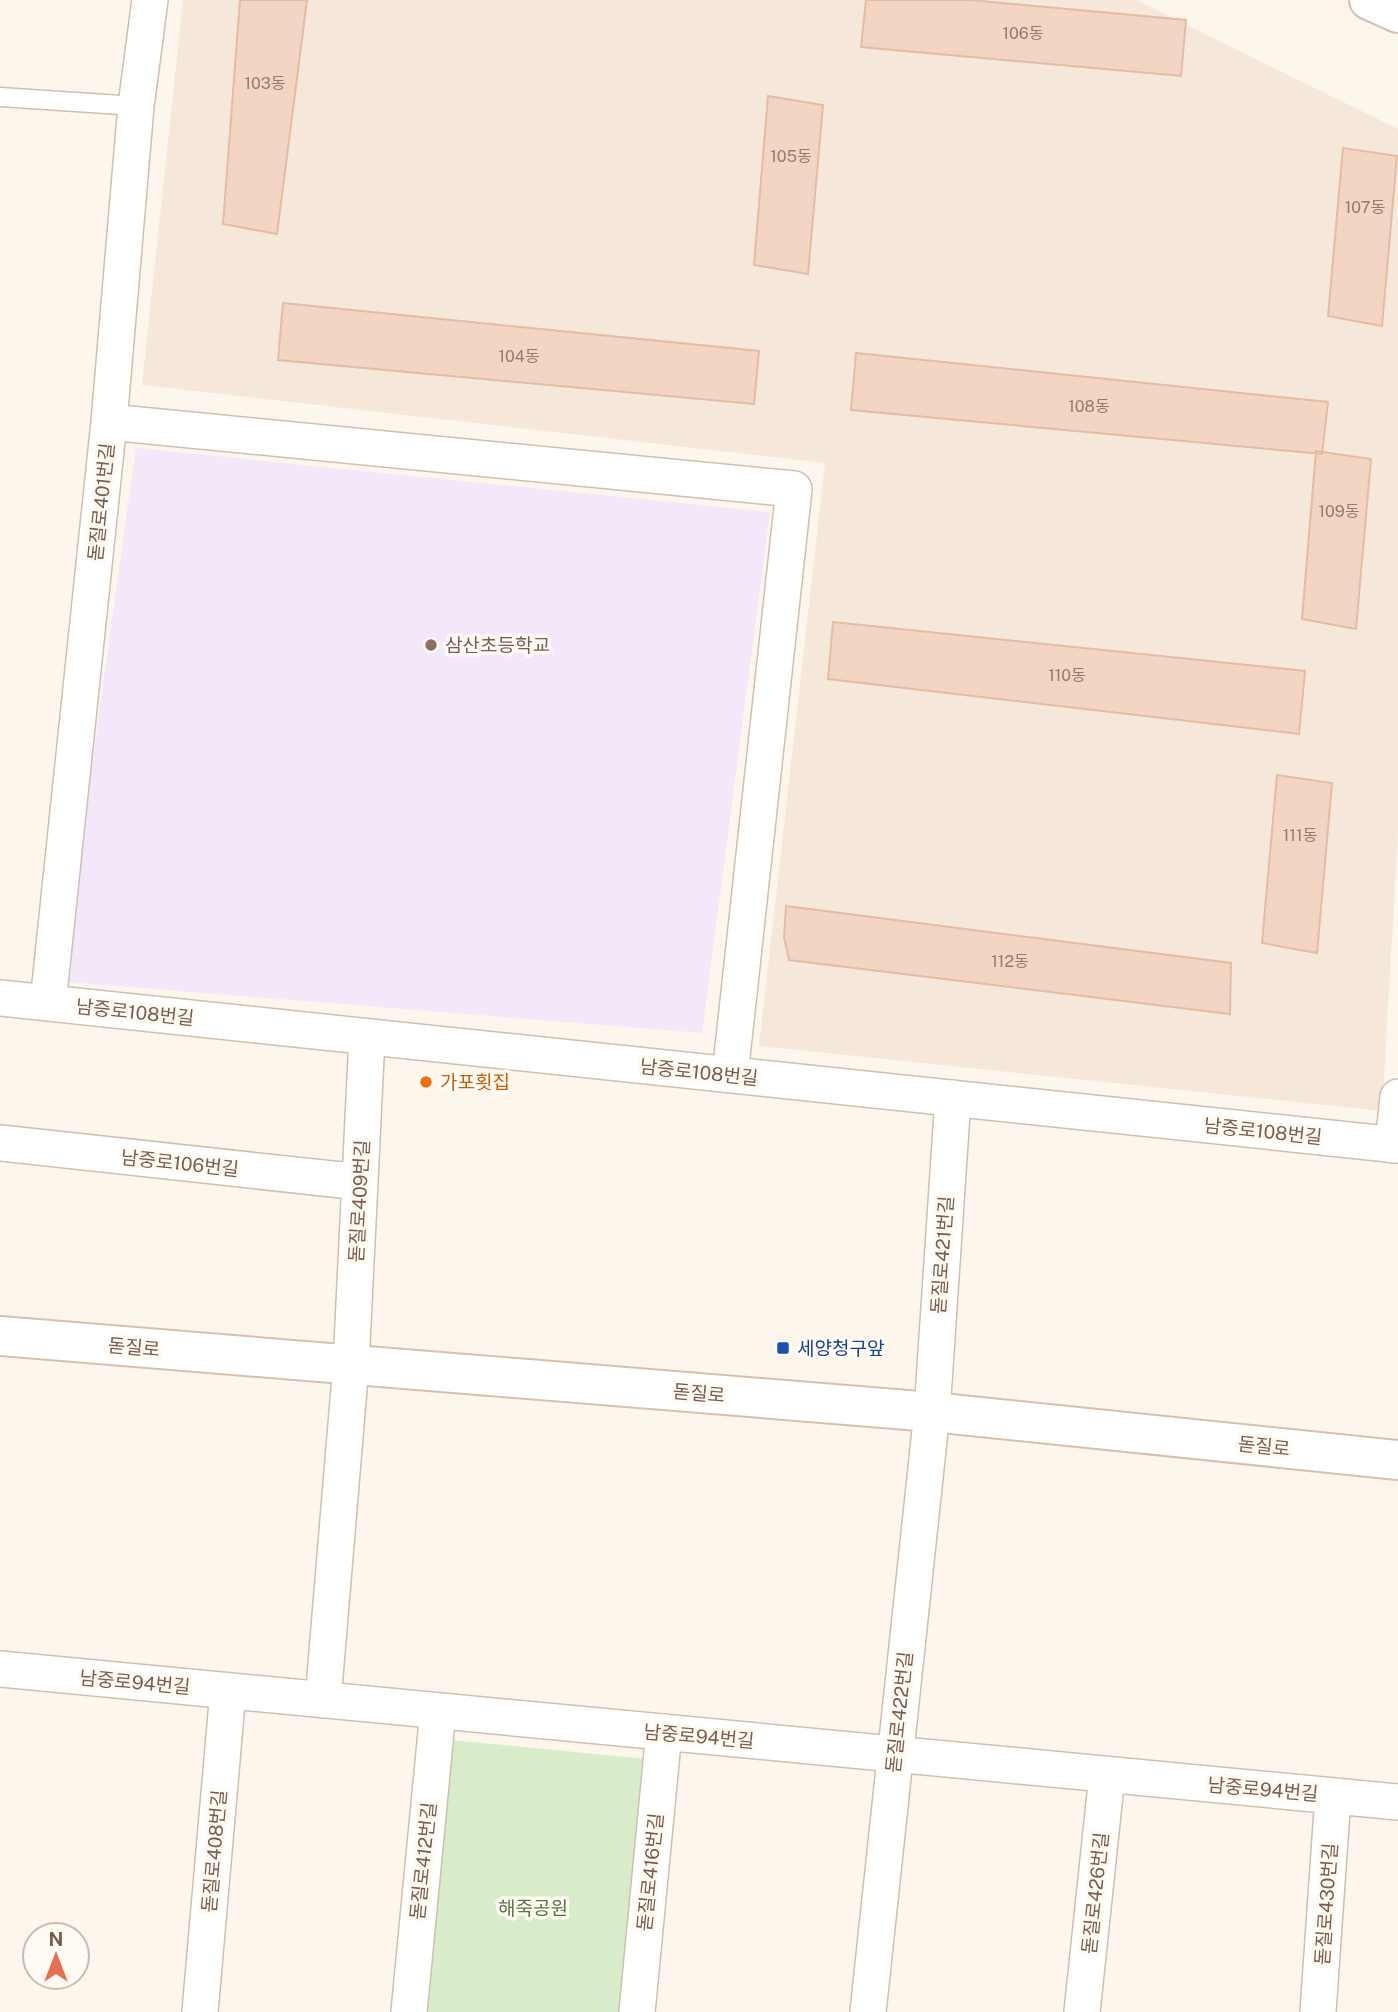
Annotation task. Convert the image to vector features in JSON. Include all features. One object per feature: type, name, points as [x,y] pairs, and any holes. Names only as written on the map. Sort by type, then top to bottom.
[{"type":"main road","points":[[1370,0],[1398,13]]},
{"type":"main road","points":[[1389,0],[1398,3]]},
{"type":"main road","name":"돋질로","points":[[0,1336],[932,1412],[1398,1460]]},
{"type":"street","name":"돋질로401번길","points":[[48,1003],[109,422],[136,106],[150,0]]},
{"type":"street","points":[[109,422],[794,489],[730,1075]]},
{"type":"street","name":"남중로108번길","points":[[0,998],[1395,1145]]},
{"type":"street","name":"돋질로409번길","points":[[323,1700],[351,1365],[367,1037]]},
{"type":"street","points":[[1395,1145],[1398,1097]]},
{"type":"street","name":"돋질로421번길","points":[[932,1412],[953,1098]]},
{"type":"street","name":"남중로106번길","points":[[0,1143],[360,1182]]},
{"type":"street","name":"돋질로422번길","points":[[869,2012],[932,1412]]},
{"type":"street","name":"남중로94번길","points":[[0,1669],[1398,1802]]},
{"type":"street","name":"돋질로408번길","points":[[200,2012],[228,1691]]},
{"type":"street","name":"돋질로412번길","points":[[409,2012],[438,1711]]},
{"type":"street","name":"돋질로416번길","points":[[636,2012],[664,1732]]},
{"type":"street","name":"돋질로426번길","points":[[1082,2012],[1107,1774]]},
{"type":"street","name":"돋질로430번길","points":[[1318,2012],[1334,1796]]},
{"type":"lane","points":[[0,97],[136,106]]},
{"type":"shaded area","points":[[183,0],[1136,0],[1398,129],[1398,834],[1382,1111],[759,1046],[825,463],[142,385]]},
{"type":"shaded area","name":"삼산초등학교","points":[[136,448],[770,512],[702,1033],[67,982],[90,778]]},
{"type":"green space","name":"해죽공원","points":[[451,1740],[647,1759],[622,2012],[424,2012]]},
{"type":"building","points":[[240,0],[307,0],[277,234],[223,224]]},
{"type":"building","points":[[866,0],[970,0],[1186,20],[1181,76],[861,47]]},
{"type":"building","points":[[768,96],[823,105],[808,274],[754,265]]},
{"type":"building","points":[[1343,148],[1397,156],[1382,326],[1328,316]]},
{"type":"building","points":[[283,303],[759,351],[754,404],[278,360]]},
{"type":"building","points":[[856,353],[1328,402],[1322,454],[851,410]]},
{"type":"building","points":[[1316,451],[1371,459],[1356,629],[1302,619]]},
{"type":"building","points":[[833,622],[1305,671],[1299,734],[828,679]]},
{"type":"building","points":[[1277,775],[1332,783],[1317,953],[1262,943]]},
{"type":"building","points":[[786,906],[1231,963],[1230,1014],[789,960],[784,937]]},
{"type":"place","name":"삼산초등학교","points":[[431,645]]},
{"type":"place","name":"가포횟집","points":[[426,1082]]},
{"type":"place","name":"세양청구앞","points":[[783,1348]]}]
